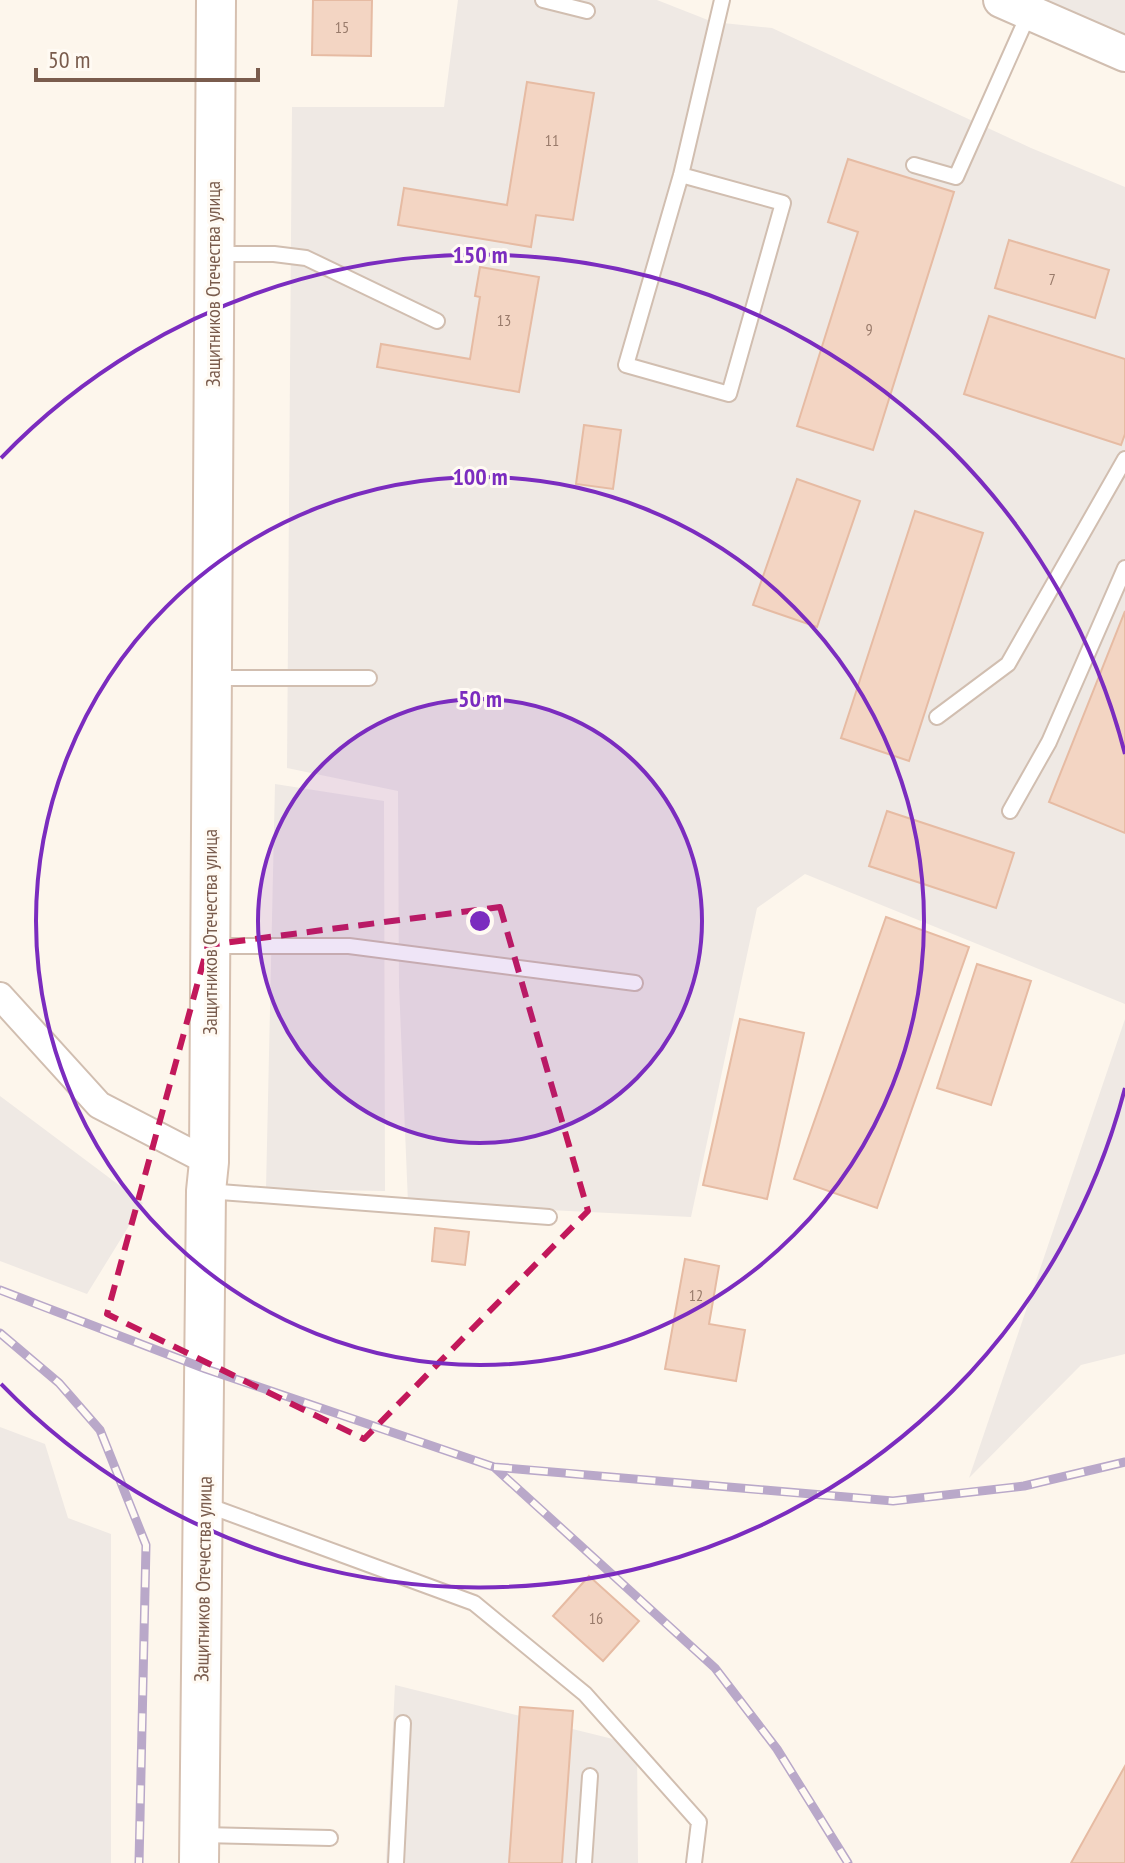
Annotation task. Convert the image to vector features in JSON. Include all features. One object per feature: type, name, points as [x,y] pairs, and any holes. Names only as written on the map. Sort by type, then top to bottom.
[{"type":"main road","name":"Защитников Отечества улица","points":[[200,1849],[216,0]]},
{"type":"street","points":[[1015,6],[1125,54]]},
{"type":"street","points":[[0,996],[99,1105],[208,1176]]},
{"type":"lane","points":[[543,0],[587,11]]},
{"type":"lane","points":[[681,175],[783,203],[729,394],[626,365],[681,175],[722,0]]},
{"type":"lane","points":[[914,165],[956,177],[1015,6]]},
{"type":"lane","points":[[213,254],[274,254],[306,258],[437,321]]},
{"type":"lane","points":[[937,717],[1008,664],[1125,459]]},
{"type":"lane","points":[[1010,811],[1049,742],[1125,568]]},
{"type":"lane","points":[[212,678],[369,678]]},
{"type":"lane","points":[[210,946],[349,946],[635,983]]},
{"type":"lane","points":[[208,1176],[549,1217]]},
{"type":"lane","points":[[204,1504],[474,1603],[585,1694],[699,1822],[694,1863]]},
{"type":"lane","points":[[396,1863],[403,1723]]},
{"type":"lane","points":[[584,1863],[590,1776]]},
{"type":"lane","points":[[200,1849],[330,1838]]},
{"type":"highlighted area","points":[[500,907],[588,1211],[364,1439],[107,1314],[208,945]]},
{"type":"shaded area","points":[[458,0],[657,0],[713,22],[772,28],[1031,148],[1125,187],[1125,1004],[805,874],[757,908],[691,1217],[408,1203],[399,985],[398,791],[287,768],[292,107],[444,107]]},
{"type":"shaded area","points":[[1033,0],[1125,0],[1125,37]]},
{"type":"shaded area","points":[[275,784],[384,801],[385,1191],[266,1189]]},
{"type":"shaded area","points":[[1125,1019],[1125,1354],[1081,1365],[969,1478]]},
{"type":"shaded area","points":[[0,1096],[143,1203],[87,1294],[0,1261]]},
{"type":"shaded area","points":[[0,1427],[45,1444],[68,1518],[111,1534],[111,1863],[0,1863]]},
{"type":"shaded area","points":[[395,1685],[637,1745],[638,1863],[386,1863]]},
{"type":"building","points":[[313,0],[372,0],[371,56],[312,55]]},
{"type":"building","points":[[527,82],[594,93],[573,220],[536,215],[531,247],[398,225],[404,188],[507,205]]},
{"type":"building","points":[[848,159],[954,192],[873,450],[797,426],[858,232],[828,222]]},
{"type":"building","points":[[1009,240],[1109,270],[1095,318],[995,288]]},
{"type":"building","points":[[480,267],[539,277],[519,392],[377,367],[381,344],[470,359],[480,297],[475,296]]},
{"type":"building","points":[[989,316],[1125,359],[1125,434],[1121,445],[964,394]]},
{"type":"building","points":[[584,425],[621,430],[613,489],[576,484]]},
{"type":"building","points":[[797,479],[860,501],[817,627],[753,605]]},
{"type":"building","points":[[915,511],[983,533],[909,761],[841,738]]},
{"type":"building","points":[[1125,611],[1125,833],[1049,802]]},
{"type":"building","points":[[887,811],[1014,853],[996,908],[869,866]]},
{"type":"building","points":[[886,917],[969,947],[877,1208],[794,1179]]},
{"type":"building","points":[[977,964],[1031,981],[991,1105],[937,1088]]},
{"type":"building","points":[[740,1019],[804,1033],[767,1199],[703,1185]]},
{"type":"building","points":[[435,1228],[469,1232],[465,1265],[432,1261]]},
{"type":"building","points":[[685,1259],[719,1266],[709,1324],[745,1330],[736,1381],[665,1369]]},
{"type":"building","points":[[589,1576],[639,1621],[603,1661],[553,1616]]},
{"type":"building","points":[[520,1707],[573,1711],[562,1863],[509,1863]]},
{"type":"building","points":[[1125,1766],[1125,1863],[1071,1863]]},
{"type":"railway","points":[[0,1290],[206,1369],[494,1467],[715,1668],[777,1749],[848,1863]]},
{"type":"railway","points":[[0,1333],[59,1383],[100,1430],[146,1545],[139,1863]]},
{"type":"railway","points":[[494,1467],[893,1501],[1024,1486],[1125,1462]]}]
